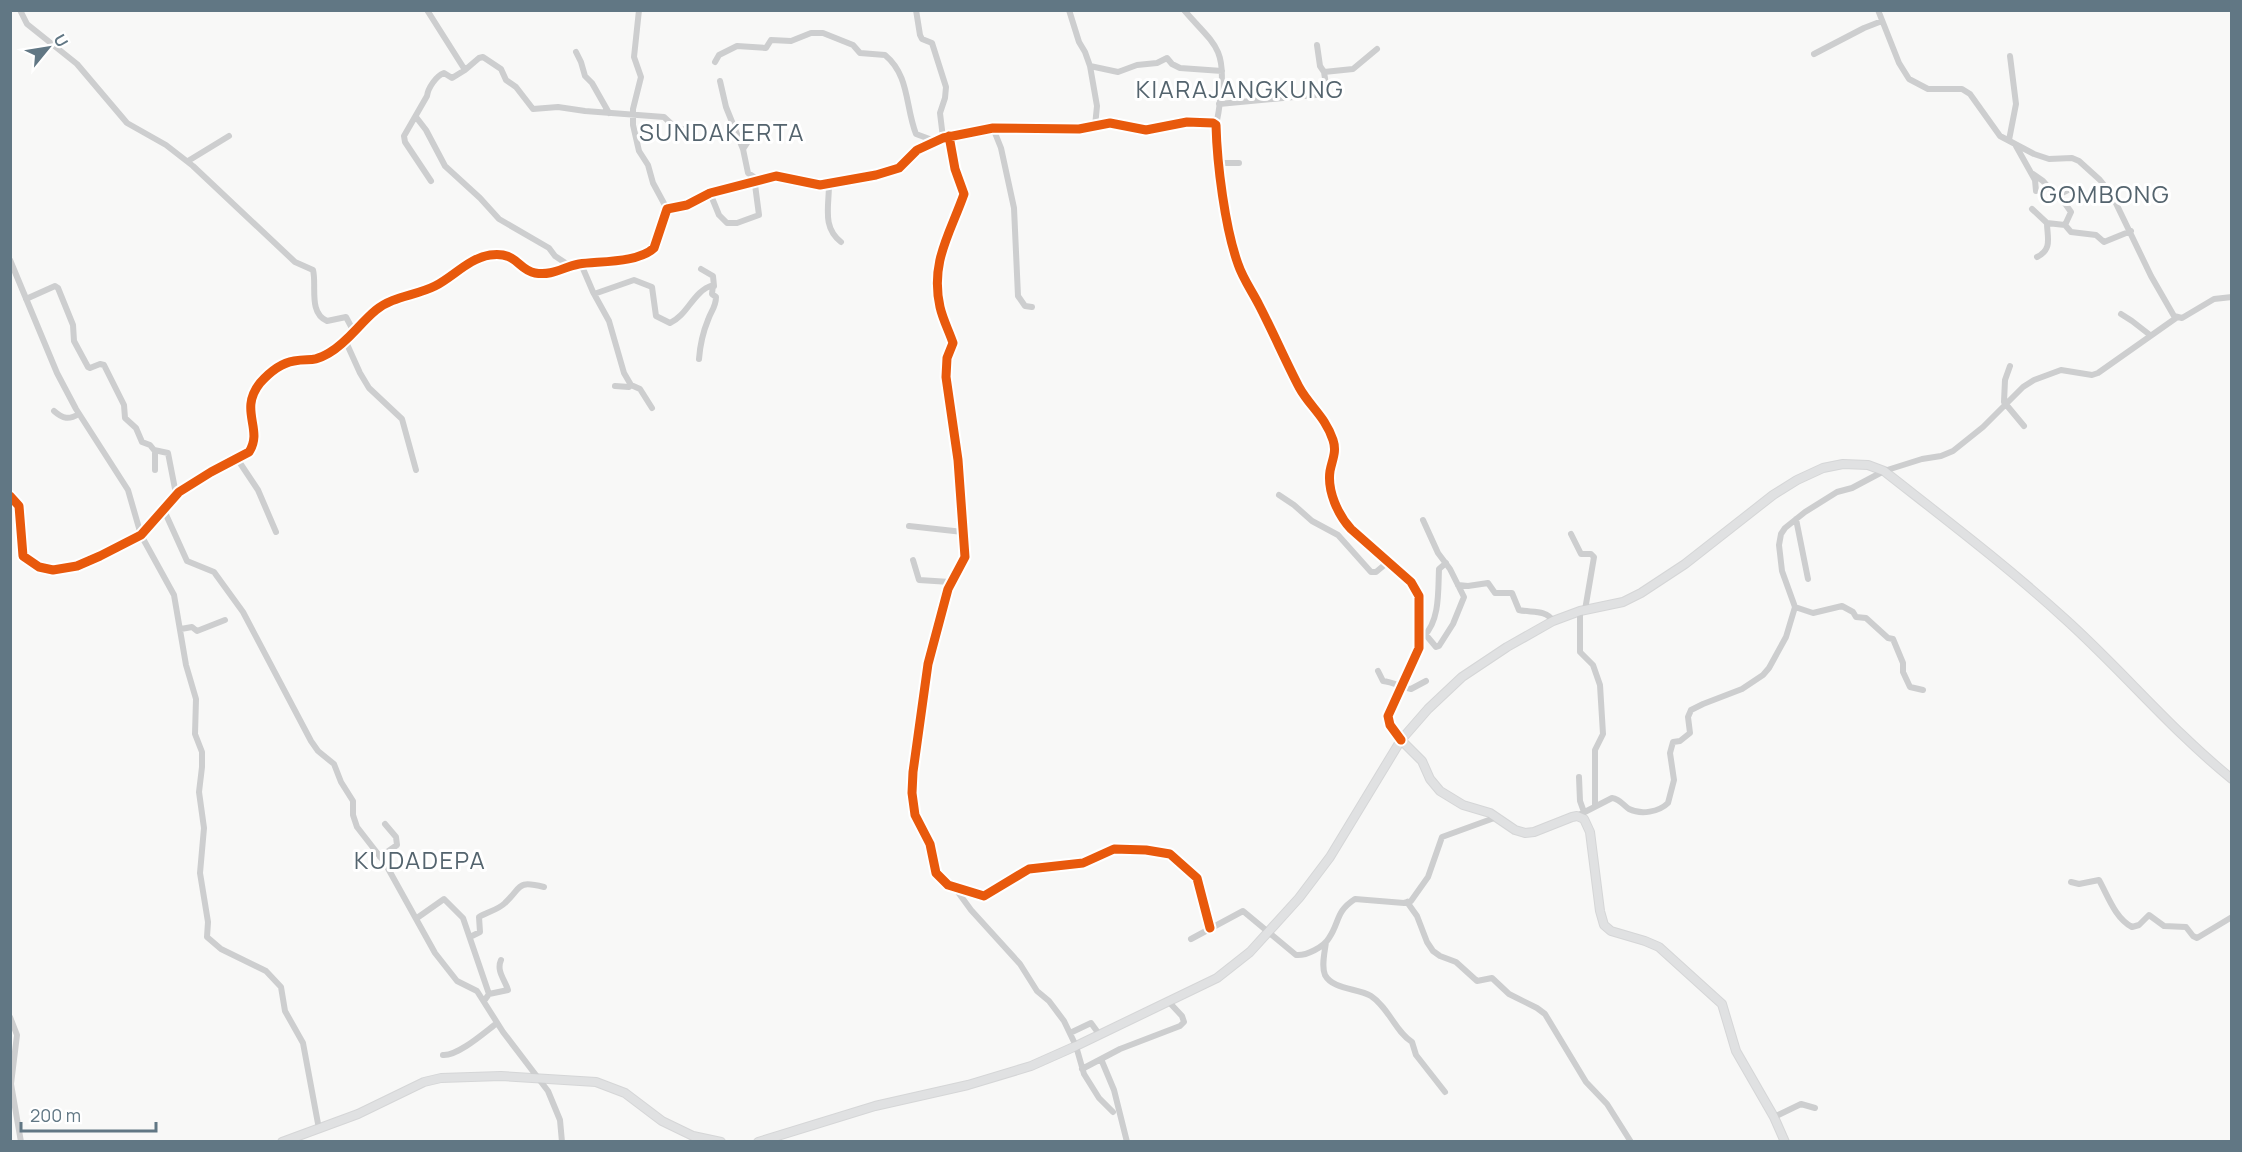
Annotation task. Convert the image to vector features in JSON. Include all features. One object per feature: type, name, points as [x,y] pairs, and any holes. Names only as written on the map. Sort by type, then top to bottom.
[{"type":"main road","points":[[758,1142],[875,1106],[1001,1076],[1031,1066],[1224,973],[1250,952],[1299,898],[1322,868],[1401,740],[1428,709],[1462,677],[1507,646],[1553,621],[1582,611],[1625,601],[1685,564],[1773,495],[1823,468],[1843,464],[1868,465],[1884,471],[2064,618],[2203,756],[2232,779]]},
{"type":"main road","points":[[1401,740],[1422,761],[1430,779],[1440,791],[1463,805],[1497,817],[1515,830],[1525,833],[1534,832],[1581,814],[1589,826],[1600,911],[1604,925],[1611,931],[1659,947],[1722,1004],[1736,1051],[1785,1142]]},
{"type":"main road","points":[[282,1142],[293,1140],[358,1114],[424,1082],[441,1078],[537,1077],[596,1082],[612,1087],[625,1093],[662,1121],[693,1136],[722,1142]]},
{"type":"street","points":[[20,10],[27,24],[77,64],[128,124],[166,145],[188,162],[296,262],[314,270],[315,304],[321,316],[327,321],[346,317],[354,332]]},
{"type":"street","points":[[427,10],[465,70]]},
{"type":"street","points":[[10,496],[19,506],[24,557],[44,569],[59,570],[79,565],[141,535],[176,495],[211,472],[247,454],[255,437],[250,404],[253,394],[264,380],[283,365],[293,361],[314,360],[346,342],[381,307],[407,294],[433,287],[486,256],[511,257],[530,271],[556,273],[570,266],[634,257],[650,252],[655,245],[667,209],[653,184],[648,165],[640,152],[633,125],[632,115],[641,77],[634,57],[639,10]]},
{"type":"street","points":[[916,10],[920,36],[932,43],[946,82],[946,95],[940,113],[964,194],[946,235],[938,285],[941,310],[953,342],[947,358],[946,377],[958,460],[964,558],[950,582],[928,664],[914,762],[912,793],[915,815],[930,844],[936,873],[942,882],[986,896],[1030,868],[1079,864],[1117,848],[1172,855],[1196,877],[1210,928]]},
{"type":"street","points":[[1069,10],[1079,42],[1090,66],[1097,106],[1095,126]]},
{"type":"street","points":[[1184,10],[1217,47],[1221,56],[1220,104],[1216,124],[1219,163],[1233,250],[1242,275],[1300,388],[1323,418],[1334,441],[1335,453],[1330,482],[1344,522],[1417,590],[1423,636],[1436,647],[1442,643],[1453,624],[1464,597],[1422,520]]},
{"type":"street","points":[[1878,10],[1899,63],[1909,79],[1928,89],[1958,88],[1966,91],[1996,132],[2012,142],[2049,159],[2072,158],[2081,162],[2112,195],[2169,311],[2176,318]]},
{"type":"street","points":[[1814,54],[1882,21]]},
{"type":"street","points":[[715,62],[719,55],[737,46],[766,48],[771,40],[791,40],[816,32],[853,45],[860,53],[885,55],[900,73],[907,90],[916,134],[935,141]]},
{"type":"street","points":[[1220,104],[1326,94],[1324,72],[1320,66],[1317,45]]},
{"type":"street","points":[[1324,72],[1353,69],[1377,49]]},
{"type":"street","points":[[576,52],[585,76],[592,83],[609,113]]},
{"type":"street","points":[[2010,56],[2016,104],[2012,142],[2035,180],[2036,191]]},
{"type":"street","points":[[431,181],[404,140],[405,135],[427,96],[428,90],[440,74],[444,73],[452,78],[479,58],[485,58],[501,69],[506,80],[516,87],[528,105],[535,110],[558,107],[664,117],[679,131],[692,126]]},
{"type":"street","points":[[1090,66],[1118,72],[1137,65],[1157,63],[1167,58],[1180,68],[1222,71]]},
{"type":"street","points":[[710,193],[722,219],[727,223],[737,223],[759,215],[755,182],[753,176],[748,173],[743,149],[726,105],[720,81]]},
{"type":"street","points":[[416,117],[428,132],[445,166],[499,219],[549,248],[555,256],[570,266]]},
{"type":"street","points":[[667,209],[687,205],[710,193],[779,176],[816,185],[899,168],[912,154],[935,141],[993,128],[1079,129],[1116,123],[1146,130],[1186,122],[1216,124]]},
{"type":"street","points":[[993,128],[1002,155],[1014,208],[1018,296],[1025,306],[1032,307]]},
{"type":"street","points":[[188,162],[229,136]]},
{"type":"street","points":[[743,149],[749,140]]},
{"type":"street","points":[[1219,163],[1239,163]]},
{"type":"street","points":[[2032,174],[2043,181],[2053,194],[2059,195],[2068,190]]},
{"type":"street","points":[[829,184],[829,226],[832,234],[841,242]]},
{"type":"street","points":[[2059,195],[2071,212],[2065,225]]},
{"type":"street","points":[[2032,209],[2047,223],[2065,225],[2071,232],[2096,235],[2104,242],[2130,231]]},
{"type":"street","points":[[2037,257],[2049,244],[2047,223]]},
{"type":"street","points":[[10,260],[57,374],[79,414],[128,490],[141,535],[174,595],[186,665],[196,699],[195,734],[202,752],[199,792],[204,828],[200,881],[208,921],[207,937],[221,949],[266,971],[281,987],[286,1013],[303,1043],[319,1129]]},
{"type":"street","points":[[581,264],[610,323],[624,372],[632,385],[640,389],[652,408]]},
{"type":"street","points":[[699,359],[700,345],[708,319],[716,307],[716,297],[712,294],[713,276],[701,268]]},
{"type":"street","points":[[594,294],[635,280],[650,286],[653,290],[655,315],[669,324],[677,320],[702,289],[714,286]]},
{"type":"street","points":[[26,299],[54,286],[57,287],[73,325],[74,342],[88,367],[104,365],[124,405],[126,419],[136,428],[142,442],[150,445],[155,451],[155,470]]},
{"type":"street","points":[[1579,777],[1581,814],[1615,798],[1632,810],[1641,812],[1656,810],[1668,803],[1673,783],[1671,748],[1673,742],[1682,740],[1690,733],[1688,714],[1703,704],[1746,687],[1767,671],[1786,638],[1795,607],[1782,571],[1779,544],[1781,534],[1796,519],[1825,498],[1852,488],[1884,471],[1947,454],[1983,427],[2034,380],[2066,369],[2092,375],[2098,373],[2176,318],[2182,318],[2214,299],[2232,297]]},
{"type":"street","points":[[2121,314],[2150,335]]},
{"type":"street","points":[[346,342],[369,388],[402,419],[416,470]]},
{"type":"street","points":[[2010,366],[2005,380],[2006,406],[2024,426]]},
{"type":"street","points":[[615,386],[629,387],[632,385]]},
{"type":"street","points":[[54,411],[66,418],[79,414]]},
{"type":"street","points":[[155,451],[168,453],[176,495]]},
{"type":"street","points":[[238,460],[258,489],[276,532]]},
{"type":"street","points":[[1279,495],[1312,521],[1339,537],[1371,572],[1376,572],[1388,562]]},
{"type":"street","points":[[163,508],[187,561],[215,573],[251,625],[311,741],[316,749],[334,765],[352,800],[353,815],[358,829],[380,857],[435,953],[458,982],[477,991],[497,1023],[548,1091],[559,1116],[562,1142]]},
{"type":"street","points":[[1796,519],[1808,579]]},
{"type":"street","points":[[909,526],[963,532]]},
{"type":"street","points":[[1571,534],[1581,554],[1592,554],[1594,557],[1582,611],[1580,652],[1593,665],[1600,683],[1603,734],[1595,748],[1594,756],[1595,806]]},
{"type":"street","points":[[913,560],[919,580],[950,582]]},
{"type":"street","points":[[1401,740],[1390,725],[1388,716],[1436,608],[1439,569],[1446,563]]},
{"type":"street","points":[[1458,585],[1488,583],[1495,593],[1512,592],[1519,610],[1542,613],[1553,621]]},
{"type":"street","points":[[1795,607],[1813,613],[1842,606],[1853,612],[1855,617],[1866,618],[1888,638],[1893,639],[1910,687],[1923,690]]},
{"type":"street","points":[[181,629],[192,627],[197,631],[225,620]]},
{"type":"street","points":[[1378,671],[1383,681],[1393,681],[1402,687],[1414,689],[1426,681]]},
{"type":"street","points":[[1191,939],[1243,911],[1299,956],[1307,954],[1326,942],[1339,913],[1356,898],[1407,902],[1412,900],[1428,877],[1442,837],[1497,817]]},
{"type":"street","points":[[380,857],[397,845],[396,837],[385,824]]},
{"type":"street","points":[[2071,882],[2079,884],[2098,880],[2115,910],[2123,921],[2132,927],[2139,925],[2150,915],[2164,926],[2186,927],[2197,938],[2232,917]]},
{"type":"street","points":[[470,937],[480,932],[479,917],[503,905],[519,886],[529,884],[544,887]]},
{"type":"street","points":[[955,888],[971,910],[1020,964],[1036,990],[1048,1000],[1063,1020],[1076,1046],[1082,1069],[1099,1098],[1113,1112]]},
{"type":"street","points":[[417,918],[442,899],[446,899],[462,916],[489,994]]},
{"type":"street","points":[[1407,902],[1417,916],[1428,944],[1436,954],[1456,962],[1477,981],[1492,978],[1509,994],[1538,1008],[1545,1014],[1586,1082],[1606,1104],[1631,1142]]},
{"type":"street","points":[[1326,942],[1324,972],[1330,982],[1368,995],[1382,1004],[1404,1036],[1412,1042],[1416,1055],[1445,1092]]},
{"type":"street","points":[[484,1001],[489,994],[508,990],[497,963]]},
{"type":"street","points":[[1082,1069],[1120,1049],[1180,1026],[1184,1018],[1168,1001]]},
{"type":"street","points":[[10,1017],[17,1034],[11,1084],[21,1142]]},
{"type":"street","points":[[443,1055],[449,1055],[472,1042],[497,1023]]},
{"type":"street","points":[[1070,1033],[1091,1023],[1099,1034]]},
{"type":"street","points":[[1101,1059],[1114,1090],[1127,1142]]},
{"type":"street","points":[[1774,1118],[1801,1104],[1815,1108]]},
{"type":"cycle path","points":[[10,496],[19,506],[23,556],[39,567],[53,570],[77,566],[100,556],[141,535],[179,492],[249,452],[254,435],[251,402],[260,383],[271,373],[289,362],[314,359],[329,353],[342,344],[383,305],[435,286],[482,257],[506,256],[529,271],[541,274],[579,264],[629,259],[654,248],[667,209],[687,205],[710,193],[776,176],[820,185],[876,175],[899,168],[917,150],[943,138],[993,128],[1079,129],[1110,123],[1146,130],[1187,122],[1213,123],[1216,125],[1220,177],[1233,249],[1242,275],[1299,387],[1330,432],[1334,448],[1330,487],[1334,502],[1351,529],[1411,582],[1419,596],[1419,648],[1388,716],[1390,725],[1401,740]]},
{"type":"cycle path","points":[[949,136],[955,169],[964,194],[943,249],[938,291],[941,312],[953,343],[947,358],[946,377],[958,460],[965,557],[948,589],[928,664],[913,772],[912,793],[915,815],[930,844],[936,873],[948,885],[984,896],[1029,869],[1083,863],[1114,849],[1146,850],[1170,854],[1197,878],[1210,928]]},
{"type":"district","name":"KIARAJANGKUNG","points":[[1240,90]]},
{"type":"district","name":"SUNDAKERTA","points":[[722,133]]},
{"type":"district","name":"GOMBONG","points":[[2105,195]]},
{"type":"district","name":"KUDADEPA","points":[[420,861]]}]
